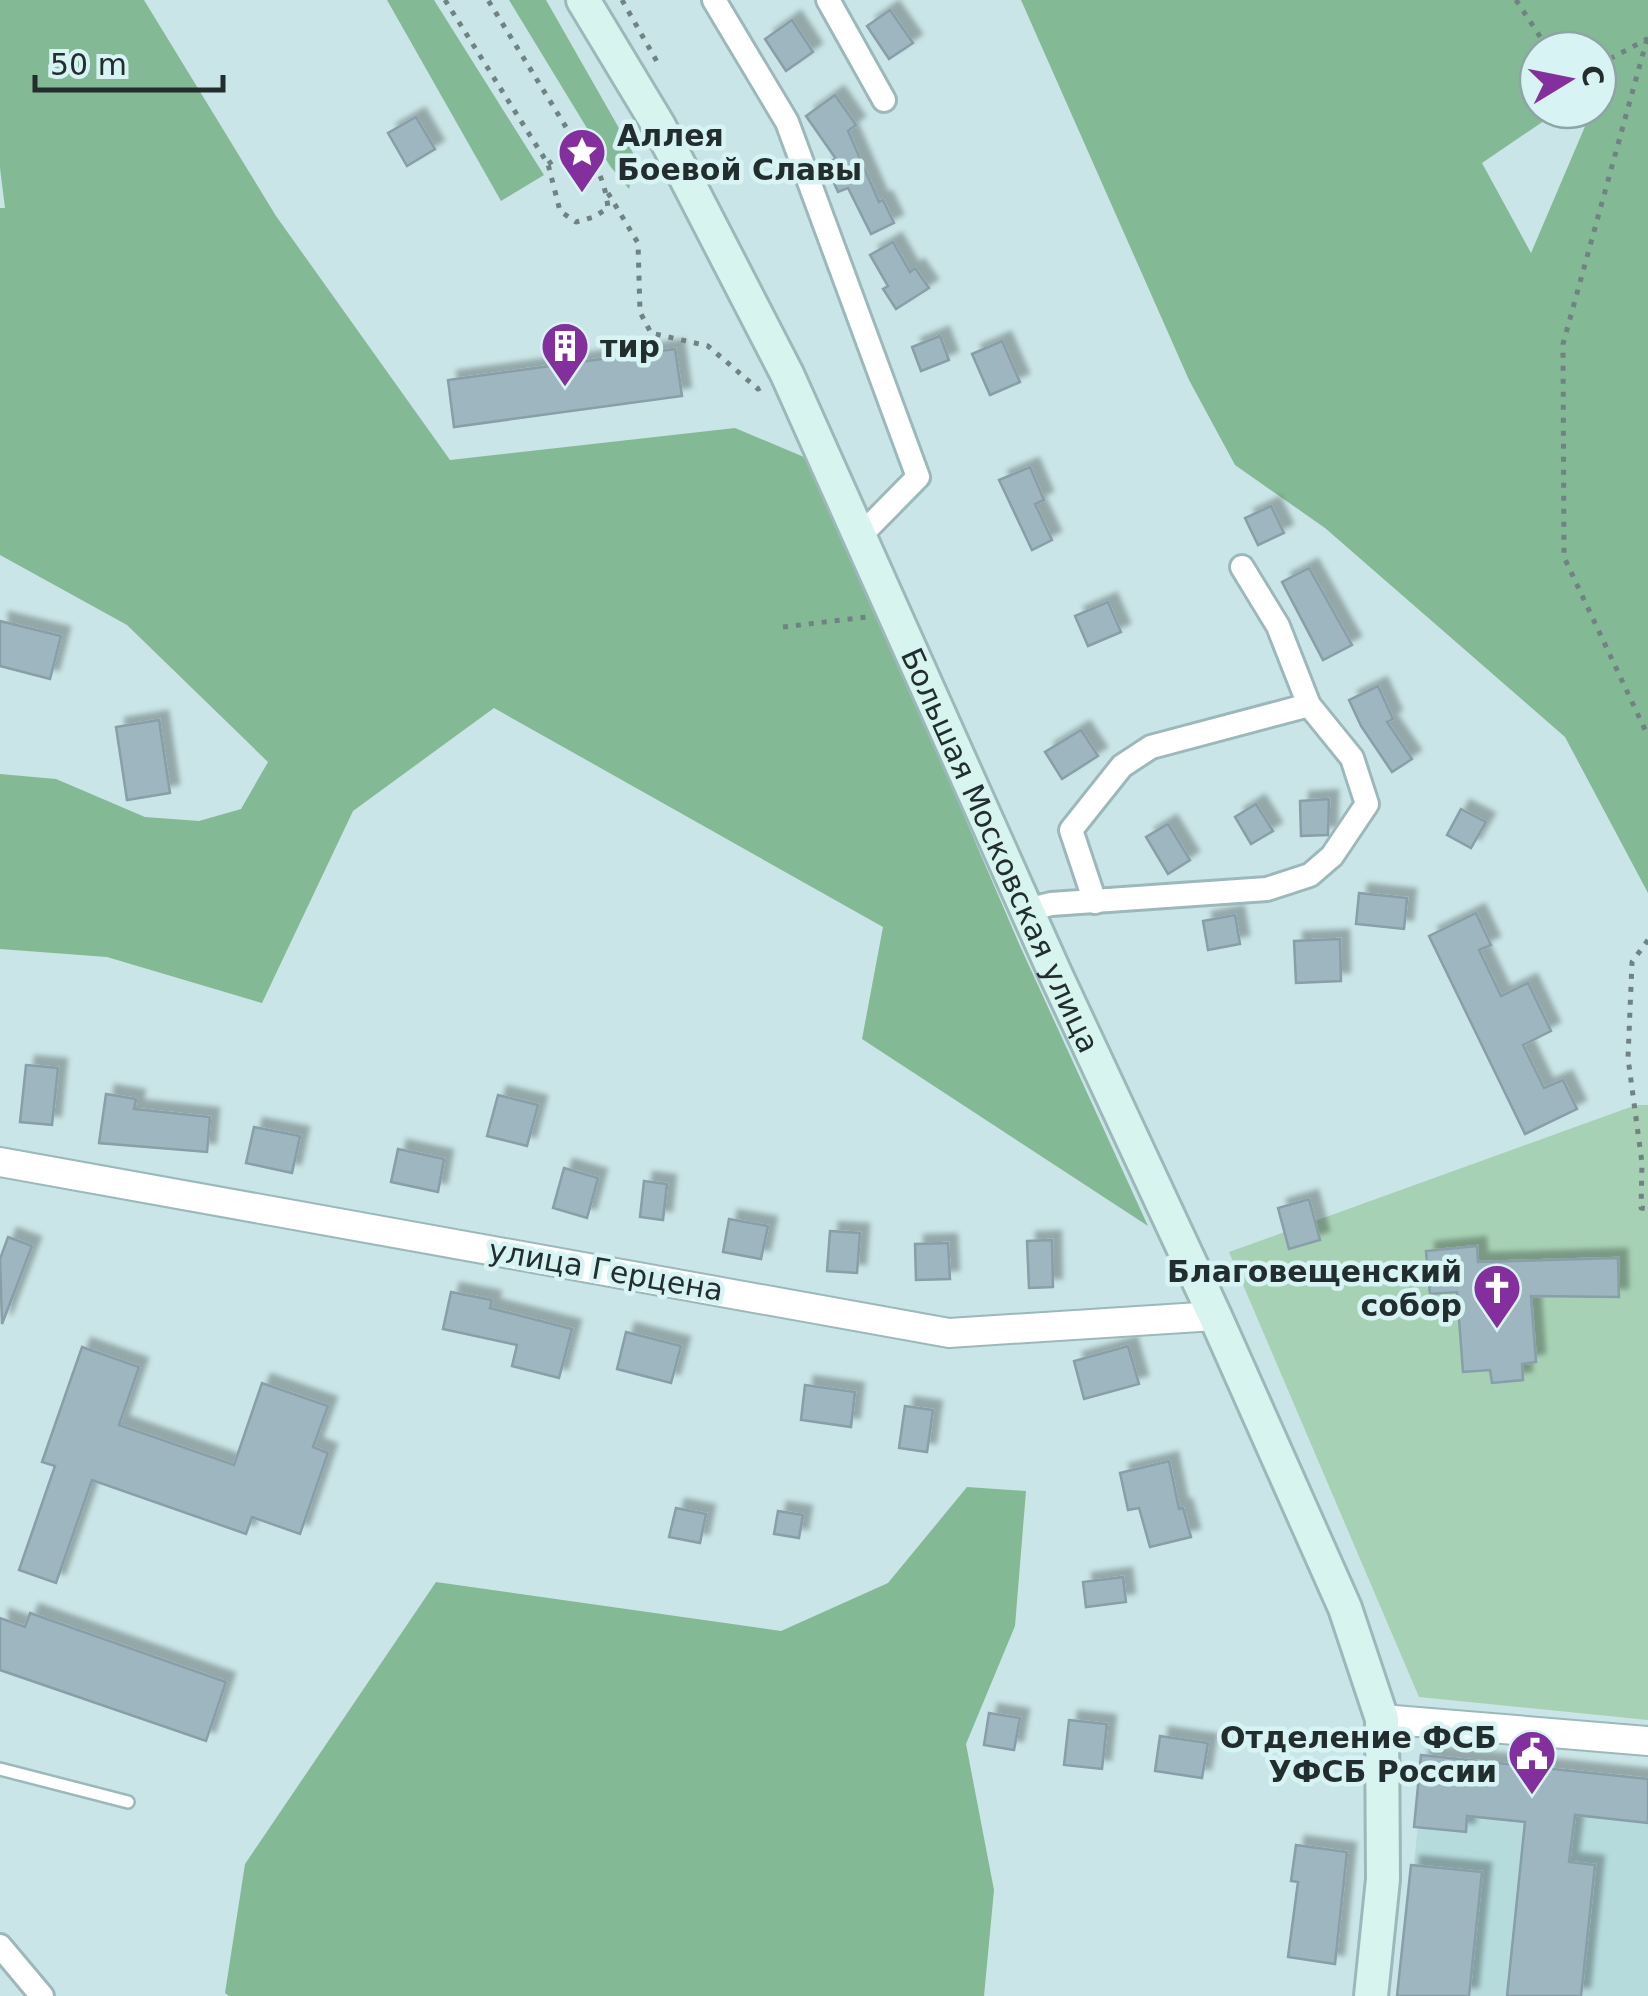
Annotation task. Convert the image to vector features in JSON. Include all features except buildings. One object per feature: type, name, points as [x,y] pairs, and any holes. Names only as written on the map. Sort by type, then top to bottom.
[{"type":"main road","name":"Большая Московская улица","points":[[584,0],[659,126],[787,374],[1344,1608],[1382,1718],[1384,1879],[1371,1996]]},
{"type":"street","points":[[714,0],[787,122],[918,477],[860,536]]},
{"type":"street","points":[[828,0],[884,100]]},
{"type":"street","points":[[1027,910],[1051,904],[1267,889],[1310,875],[1321,866],[1332,856],[1366,804],[1352,758],[1309,705],[1278,626],[1242,567]]},
{"type":"street","points":[[1095,902],[1071,830],[1122,766],[1151,746],[1309,705]]},
{"type":"street","name":"улица Герцена","points":[[0,1162],[949,1333],[1215,1316]]},
{"type":"street","points":[[1382,1718],[1648,1741]]},
{"type":"street","points":[[0,1946],[42,1996]]},
{"type":"lane","points":[[0,1769],[128,1802]]},
{"type":"path","points":[[445,0],[548,164],[560,211],[576,222],[594,218],[608,208],[606,190]]},
{"type":"path","points":[[488,0],[577,145],[590,156],[638,243],[640,312],[651,333],[708,346],[758,388],[787,374]]},
{"type":"path","points":[[1516,0],[1536,30]]},
{"type":"path","points":[[1618,54],[1647,36]]},
{"type":"path","points":[[1647,36],[1563,344],[1564,556],[1648,736]]},
{"type":"path","points":[[548,164],[577,145]]},
{"type":"path","points":[[783,626],[895,614]]},
{"type":"path","points":[[1648,940],[1632,962],[1628,1058],[1642,1163],[1642,1208],[1648,1210]]},
{"type":"shaded area","points":[[1424,1757],[1648,1778],[1648,1996],[1402,1996]]},
{"type":"green space","points":[[0,0],[144,0],[276,216],[450,460],[735,428],[811,460],[1020,946],[1148,1226],[862,1039],[883,927],[494,708],[353,811],[262,1003],[107,957],[0,949],[0,774],[56,779],[145,817],[199,821],[241,809],[268,762],[127,625],[0,555],[0,208],[5,208],[0,168]]},
{"type":"green space","points":[[387,0],[434,0],[544,175],[501,201]]},
{"type":"green space","points":[[509,0],[546,0],[636,158],[629,189],[610,166]]},
{"type":"green space","points":[[1021,0],[1648,0],[1648,893],[1565,737],[1325,528],[1235,465],[1189,380]],"holes":[[[1518,30],[1618,30],[1618,130],[1583,130],[1531,253],[1482,163],[1531,130],[1518,130]]]},
{"type":"green space","points":[[1636,1105],[1648,1105],[1648,1720],[1419,1697],[1229,1252]]},
{"type":"green space","points":[[967,1487],[1026,1491],[1015,1626],[966,1744],[994,1890],[984,1996],[225,1993],[245,1864],[436,1582],[781,1631],[888,1583]]},
{"type":"place","name":"Аллея Боевой Славы","points":[[582,194]]},
{"type":"place","name":"тир","points":[[565,388]]},
{"type":"place","name":"Благовещенский собор","points":[[1497,1330]]},
{"type":"place","name":"Отделение ФСБ УФСБ России","points":[[1532,1796]]}]
